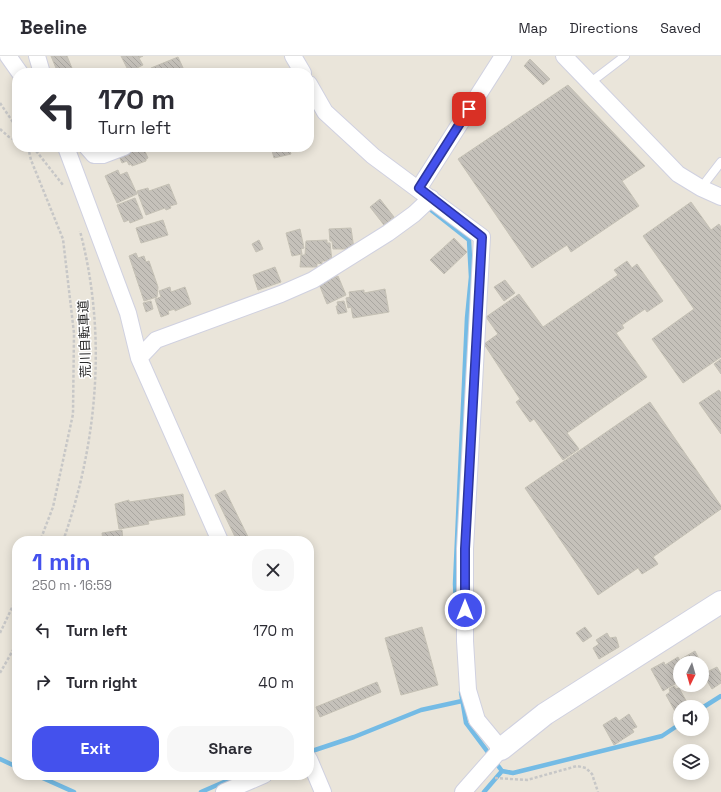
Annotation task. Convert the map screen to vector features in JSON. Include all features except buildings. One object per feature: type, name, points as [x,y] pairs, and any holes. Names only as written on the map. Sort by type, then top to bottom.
[{"type":"street","points":[[8,56],[16,68]]},
{"type":"street","points":[[37,56],[41,68]]},
{"type":"street","points":[[293,56],[300,68]]},
{"type":"street","points":[[139,358],[156,340],[280,294],[313,280],[388,233],[414,214],[503,56]]},
{"type":"street","points":[[564,56],[591,82],[678,174],[701,188],[721,197]]},
{"type":"street","points":[[314,93],[325,112],[373,156],[425,193],[482,237],[465,549],[466,641],[468,690],[477,720],[500,749]]},
{"type":"street","points":[[68,152],[128,314],[139,358],[218,536]]},
{"type":"street","points":[[91,152],[94,155],[103,155],[111,152]]},
{"type":"street","points":[[463,792],[500,749],[545,714],[721,602]]},
{"type":"street","points":[[314,771],[323,792]]},
{"type":"street","points":[[224,792],[252,780]]},
{"type":"lane","points":[[591,82],[625,56]]},
{"type":"lane","points":[[701,188],[721,162]]},
{"type":"path","points":[[0,103],[12,121]]},
{"type":"path","points":[[0,129],[12,138]]},
{"type":"path","points":[[29,152],[63,239],[74,333],[73,414],[53,508],[42,536]]},
{"type":"path","points":[[38,152],[64,187]]},
{"type":"path","name":"荒川自転車道","points":[[65,536],[73,512],[84,465],[95,393],[94,305],[88,264],[79,227]]},
{"type":"path","points":[[0,633],[12,608]]},
{"type":"path","points":[[0,673],[12,652]]},
{"type":"path","points":[[479,774],[501,780],[527,780],[577,766],[586,768],[592,774],[598,792]]},
{"type":"waterway","points":[[426,206],[469,240],[471,277],[467,318],[455,584],[457,624]]},
{"type":"waterway","points":[[461,692],[466,723],[502,771],[513,773],[662,736],[673,729]]},
{"type":"waterway","points":[[709,704],[721,696]]},
{"type":"waterway","points":[[314,750],[354,737],[421,710],[462,701]]},
{"type":"waterway","points":[[0,759],[12,765]]},
{"type":"waterway","points":[[484,792],[502,771]]},
{"type":"waterway","points":[[47,780],[74,792]]},
{"type":"waterway","points":[[201,792],[229,780]]},
{"type":"route","points":[[465,610],[465,549],[482,237],[419,188],[469,109]]}]
